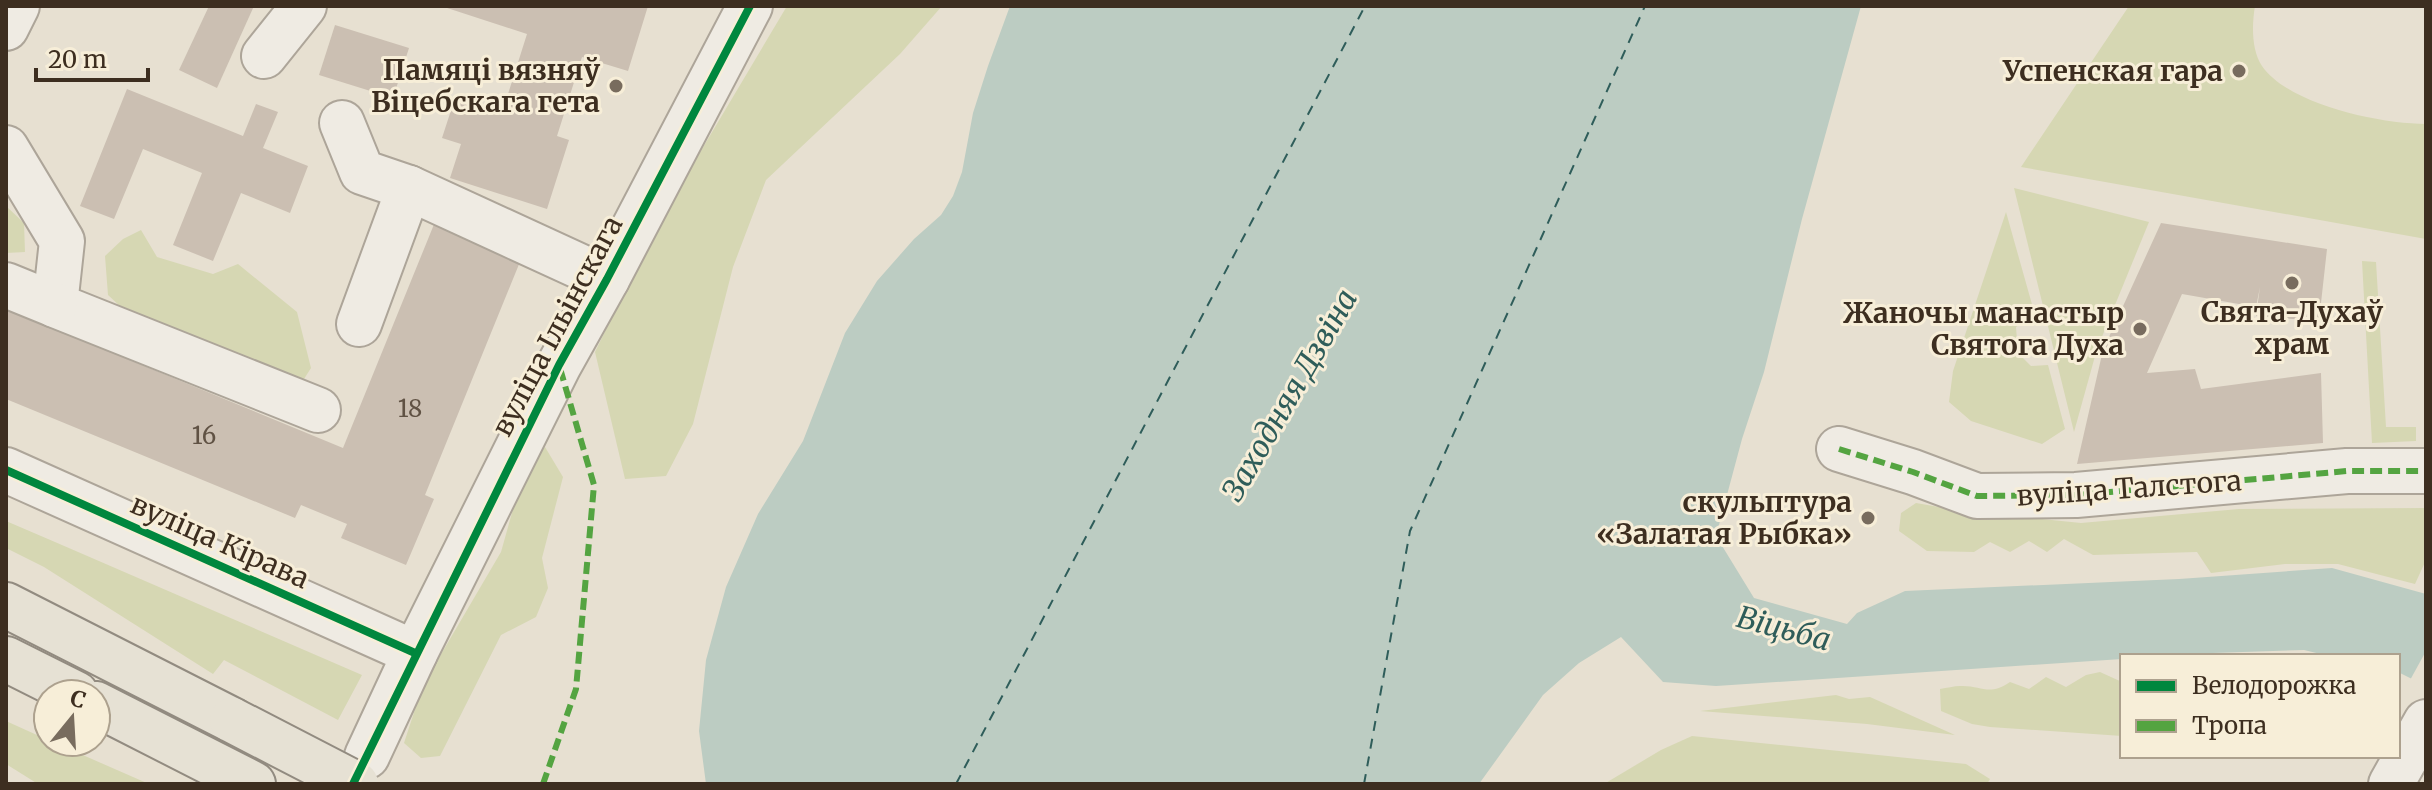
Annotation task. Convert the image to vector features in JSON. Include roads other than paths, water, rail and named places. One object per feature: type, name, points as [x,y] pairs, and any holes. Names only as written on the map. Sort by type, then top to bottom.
[{"type":"main road","points":[[6,605],[232,720],[361,770]]},
{"type":"main road","points":[[6,659],[44,678]]},
{"type":"main road","points":[[112,712],[253,784]]},
{"type":"street","points":[[6,28],[17,6]]},
{"type":"street","points":[[264,56],[304,6]]},
{"type":"street","name":"вуліца Ільінскага","points":[[361,770],[415,653],[559,365],[750,6]]},
{"type":"street","points":[[342,123],[362,172],[409,188],[528,240],[607,279]]},
{"type":"street","points":[[6,148],[62,241],[55,305]]},
{"type":"street","points":[[359,324],[409,188]]},
{"type":"street","points":[[6,285],[318,410]]},
{"type":"street","name":"вуліца Талстога","points":[[1839,449],[1977,496],[2076,495],[2347,471],[2426,471]]},
{"type":"street","name":"вуліца Кірава","points":[[6,470],[415,653]]},
{"type":"street","points":[[2391,783],[2426,722]]},
{"type":"water","points":[[1010,6],[1861,6],[1802,219],[1764,372],[1716,536],[1754,598],[1847,624],[1857,613],[1905,591],[2179,579],[2332,568],[2426,594],[2426,686],[2400,673],[2400,654],[2321,654],[2304,650],[2120,654],[2120,659],[1716,686],[1663,682],[1621,637],[1579,663],[1543,695],[1479,784],[706,784],[699,731],[706,660],[726,587],[758,514],[803,441],[845,333],[877,281],[914,239],[941,215],[953,196],[962,172],[973,113]]},
{"type":"place","name":"Успенская гара","points":[[2239,71]]},
{"type":"place","name":"Памяці вязняў Віцебскага гета","points":[[616,86]]},
{"type":"place","name":"Свята-Духаў храм","points":[[2292,283]]},
{"type":"place","name":"Жаночы манастыр Святога Духа","points":[[2140,329]]},
{"type":"place","name":"скульптура «Залатая Рыбка»","points":[[1868,518]]},
{"type":"water label","name":"Заходняя Дзвіна","points":[[1289,395]]},
{"type":"water label","name":"Віцьба","points":[[1784,628]]}]
